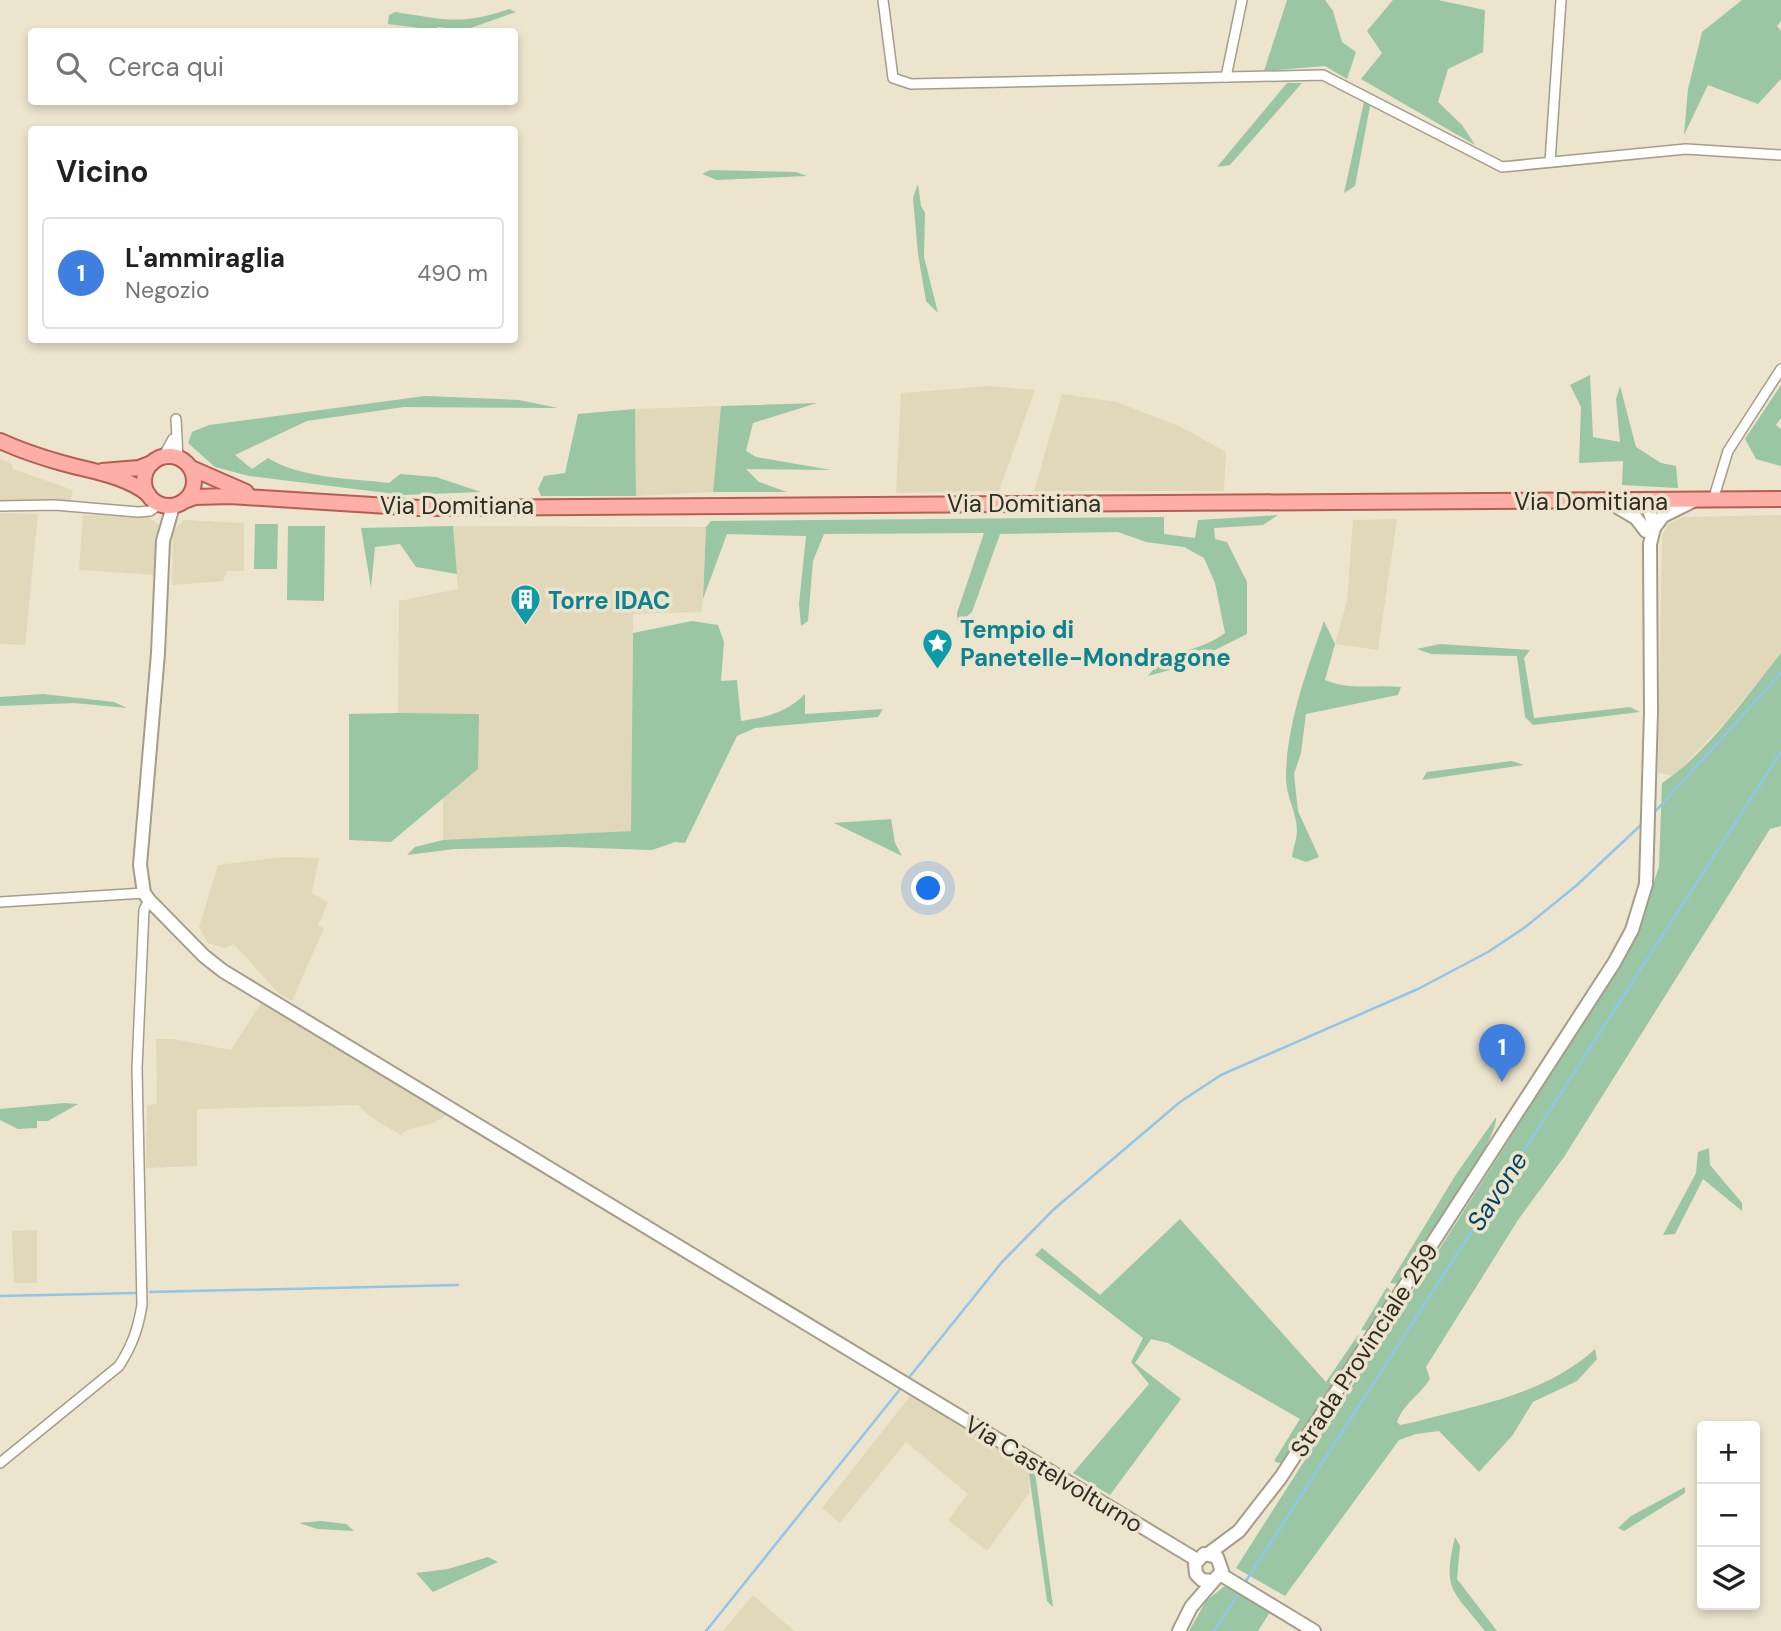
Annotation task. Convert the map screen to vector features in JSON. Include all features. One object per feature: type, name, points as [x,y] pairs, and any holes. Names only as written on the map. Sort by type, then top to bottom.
[{"type":"main road","points":[[0,441],[30,454],[94,470],[172,504],[193,489],[191,468]]},
{"type":"main road","name":"Via Domitiana","points":[[178,458],[191,468],[226,485],[268,498]]},
{"type":"main road","points":[[94,470],[129,470],[157,460],[178,458]]},
{"type":"main road","points":[[148,494],[145,475],[157,460]]},
{"type":"main road","name":"Via Domitiana","points":[[172,504],[209,496],[420,508],[1153,501],[1609,502],[1781,499]]},
{"type":"street","points":[[883,0],[893,78],[911,85],[1323,75],[1502,167],[1686,149],[1781,155]]},
{"type":"street","points":[[1226,77],[1242,0]]},
{"type":"street","points":[[1549,162],[1561,0]]},
{"type":"street","points":[[1713,500],[1728,451],[1781,369]]},
{"type":"street","points":[[176,419],[178,458]]},
{"type":"street","points":[[157,460],[175,434]]},
{"type":"street","points":[[1650,534],[1677,507],[1695,500]]},
{"type":"street","points":[[1647,501],[1650,534]]},
{"type":"street","points":[[1609,502],[1636,518],[1650,534]]},
{"type":"street","points":[[0,506],[55,505],[138,512],[172,504]]},
{"type":"street","points":[[0,1464],[119,1366],[132,1347],[138,1328],[142,1305],[137,1068],[146,897],[140,865],[141,829],[158,653],[166,522],[172,504]]},
{"type":"street","name":"Strada Provinciale 259","points":[[1191,1607],[1220,1574],[1239,1531],[1281,1477],[1614,963],[1640,909],[1646,884],[1650,534]]},
{"type":"street","points":[[0,902],[146,897]]},
{"type":"street","name":"Via Castelvolturno","points":[[146,897],[204,956],[223,971],[912,1389],[1202,1557]]},
{"type":"street","name":"Strada Provinciale 259","points":[[1180,1631],[1191,1607],[1196,1574],[1202,1557],[1239,1531]]},
{"type":"street","points":[[1202,1557],[1217,1557],[1220,1574],[1314,1631]]},
{"type":"street","points":[[1196,1574],[1202,1580],[1220,1574]]},
{"type":"shaded area","points":[[990,386],[1035,390],[999,491],[896,493],[901,393]]},
{"type":"shaded area","points":[[1062,394],[1116,402],[1179,426],[1226,452],[1224,491],[1034,491]]},
{"type":"shaded area","points":[[721,406],[713,492],[636,496],[635,409]]},
{"type":"shaded area","points":[[0,459],[11,463],[13,469],[73,490],[70,503],[0,502]]},
{"type":"shaded area","points":[[0,513],[38,514],[25,645],[0,644]]},
{"type":"shaded area","points":[[83,515],[148,517],[159,525],[156,575],[79,570]]},
{"type":"shaded area","points":[[1781,515],[1781,653],[1725,722],[1674,776],[1658,773],[1662,535],[1669,524],[1683,517]]},
{"type":"shaded area","points":[[1397,519],[1378,650],[1335,644],[1347,601],[1353,520]]},
{"type":"shaded area","points":[[184,520],[244,523],[244,571],[227,571],[223,581],[172,585],[173,531]]},
{"type":"shaded area","points":[[453,526],[706,527],[702,612],[633,614],[631,831],[443,840],[443,797],[478,769],[398,713],[399,601],[458,589]]},
{"type":"shaded area","points":[[283,857],[319,858],[312,893],[328,902],[318,926],[324,928],[292,1001],[278,993],[234,944],[224,948],[208,943],[199,927],[218,865]]},
{"type":"shaded area","points":[[261,1003],[448,1114],[433,1123],[407,1130],[401,1135],[372,1118],[358,1105],[197,1109],[197,1166],[146,1168],[147,1106],[157,1103],[156,1039],[173,1039],[231,1050]]},
{"type":"shaded area","points":[[37,1230],[37,1283],[14,1283],[12,1231]]},
{"type":"shaded area","points":[[911,1395],[1025,1461],[1028,1467],[1030,1492],[987,1551],[948,1520],[968,1494],[906,1442],[840,1523],[822,1508]]},
{"type":"shaded area","points":[[753,1595],[794,1631],[723,1631]]},
{"type":"green space","points":[[1287,0],[1325,0],[1333,11],[1342,42],[1356,52],[1347,79],[1325,66],[1264,71]]},
{"type":"green space","points":[[1393,0],[1438,0],[1485,10],[1483,52],[1448,69],[1438,102],[1462,125],[1475,145],[1361,79],[1382,53],[1367,31]]},
{"type":"green space","points":[[1742,0],[1781,0],[1781,21],[1777,26],[1781,31],[1781,79],[1758,104],[1708,85],[1684,135],[1688,89],[1702,32]]},
{"type":"green space","points":[[509,9],[516,12],[471,28],[420,28],[388,24],[389,15],[395,12],[452,20]]},
{"type":"green space","points":[[1287,83],[1302,83],[1230,165],[1217,167]]},
{"type":"green space","points":[[1364,102],[1370,106],[1355,186],[1344,193]]},
{"type":"green space","points":[[710,170],[796,172],[807,176],[717,180],[702,174]]},
{"type":"green space","points":[[918,184],[921,206],[925,213],[924,257],[938,313],[926,301],[918,254],[913,198]]},
{"type":"green space","points":[[1590,375],[1593,437],[1620,442],[1616,399],[1620,386],[1636,447],[1661,463],[1676,466],[1678,488],[1622,485],[1623,461],[1579,463],[1581,407],[1570,385]]},
{"type":"green space","points":[[1781,385],[1781,418],[1776,425],[1781,429],[1781,466],[1756,459],[1745,439]]},
{"type":"green space","points":[[425,396],[519,400],[558,408],[404,407],[307,421],[235,455],[252,469],[268,458],[296,470],[327,477],[389,483],[400,474],[436,477],[481,492],[403,495],[249,476],[215,467],[188,443],[192,432],[209,425]]},
{"type":"green space","points":[[817,403],[753,423],[746,451],[756,457],[831,470],[746,469],[759,482],[787,492],[713,492],[721,406]]},
{"type":"green space","points":[[635,409],[636,496],[541,496],[538,489],[544,476],[565,473],[578,414]]},
{"type":"green space","points":[[1278,515],[1263,525],[1214,528],[1215,539],[1227,542],[1247,582],[1247,634],[1181,667],[1148,676],[1165,660],[1225,633],[1215,583],[1204,558],[1184,547],[1146,542],[1118,532],[1000,534],[972,612],[957,625],[957,613],[984,533],[824,534],[813,561],[808,621],[801,626],[799,604],[806,536],[727,534],[703,599],[706,527],[711,521],[1164,517],[1164,534],[1195,538],[1198,520]]},
{"type":"green space","points":[[255,524],[278,524],[277,569],[254,569]]},
{"type":"green space","points":[[288,526],[325,526],[324,601],[287,600]]},
{"type":"green space","points":[[453,526],[457,574],[416,567],[400,544],[375,547],[371,588],[361,528]]},
{"type":"green space","points":[[692,621],[718,625],[724,642],[721,681],[737,680],[741,721],[776,713],[791,706],[805,694],[805,714],[883,709],[878,717],[755,728],[737,736],[685,843],[675,842],[652,850],[565,847],[455,849],[407,855],[415,847],[443,840],[631,831],[633,633]]},
{"type":"green space","points":[[1324,621],[1335,644],[1325,680],[1353,686],[1401,687],[1398,695],[1306,714],[1301,753],[1294,774],[1298,811],[1319,857],[1306,862],[1292,857],[1297,830],[1286,785],[1287,758],[1299,698]]},
{"type":"green space","points":[[1440,644],[1530,650],[1524,658],[1534,718],[1630,707],[1640,712],[1533,725],[1525,717],[1517,656],[1431,654],[1417,649]]},
{"type":"green space","points":[[1781,653],[1781,826],[1770,829],[1564,1157],[1518,1220],[1426,1367],[1430,1379],[1397,1422],[1400,1425],[1415,1422],[1510,1396],[1555,1377],[1595,1349],[1597,1359],[1577,1381],[1533,1402],[1512,1436],[1479,1472],[1439,1431],[1416,1434],[1399,1440],[1285,1596],[1236,1568],[1630,950],[1659,867],[1662,783],[1679,771],[1710,740]]},
{"type":"green space","points":[[43,694],[114,702],[127,708],[74,703],[0,706],[0,697]]},
{"type":"green space","points":[[349,714],[479,714],[478,769],[391,842],[349,840]]},
{"type":"green space","points":[[1512,761],[1524,765],[1422,780],[1427,772]]},
{"type":"green space","points":[[891,819],[895,843],[902,856],[834,823]]},
{"type":"green space","points":[[78,1104],[48,1121],[37,1121],[37,1128],[18,1129],[0,1120],[0,1109]]},
{"type":"green space","points":[[1496,1117],[1484,1149],[1455,1199],[1399,1284],[1390,1283],[1455,1176]]},
{"type":"green space","points":[[1709,1148],[1710,1165],[1742,1203],[1742,1211],[1703,1179],[1675,1234],[1663,1235],[1696,1173],[1698,1152]]},
{"type":"green space","points":[[1180,1219],[1326,1382],[1358,1335],[1362,1339],[1284,1465],[1274,1461],[1300,1419],[1168,1343],[1151,1339],[1135,1363],[1181,1399],[1110,1495],[1073,1473],[1149,1384],[1131,1362],[1143,1338],[1035,1255],[1042,1248],[1100,1295]]},
{"type":"green space","points":[[1387,1287],[1392,1293],[1369,1331],[1361,1330]]},
{"type":"green space","points":[[1025,1461],[1035,1471],[1053,1607],[1047,1601]]},
{"type":"green space","points":[[1685,1487],[1685,1493],[1624,1531],[1618,1528],[1631,1516]]},
{"type":"green space","points":[[321,1521],[346,1524],[354,1531],[317,1529],[299,1523]]},
{"type":"green space","points":[[1455,1537],[1460,1546],[1457,1579],[1497,1631],[1485,1631],[1453,1589],[1450,1569]]},
{"type":"green space","points":[[488,1557],[498,1562],[433,1592],[416,1573],[448,1569]]},
{"type":"green space","points":[[1226,1585],[1270,1612],[1258,1631],[1189,1631],[1206,1601]]},
{"type":"waterway","points":[[1652,815],[1781,673]]},
{"type":"waterway","name":"Savone","points":[[1244,1584],[1781,752]]},
{"type":"waterway","points":[[907,1380],[1002,1262],[1053,1210],[1180,1102],[1221,1075],[1418,989],[1488,952],[1524,928],[1577,885],[1642,824]]},
{"type":"waterway","points":[[150,1292],[458,1285]]},
{"type":"waterway","points":[[0,1296],[135,1293]]},
{"type":"waterway","points":[[706,1631],[901,1388]]},
{"type":"waterway","name":"Savone","points":[[1214,1631],[1241,1590]]},
{"type":"place","name":"Torre IDAC","points":[[525,627]]},
{"type":"place","name":"Tempio di Panetelle-Mondragone","points":[[937,670]]},
{"type":"place","name":"L'ammiraglia","points":[[1502,1082]]}]
